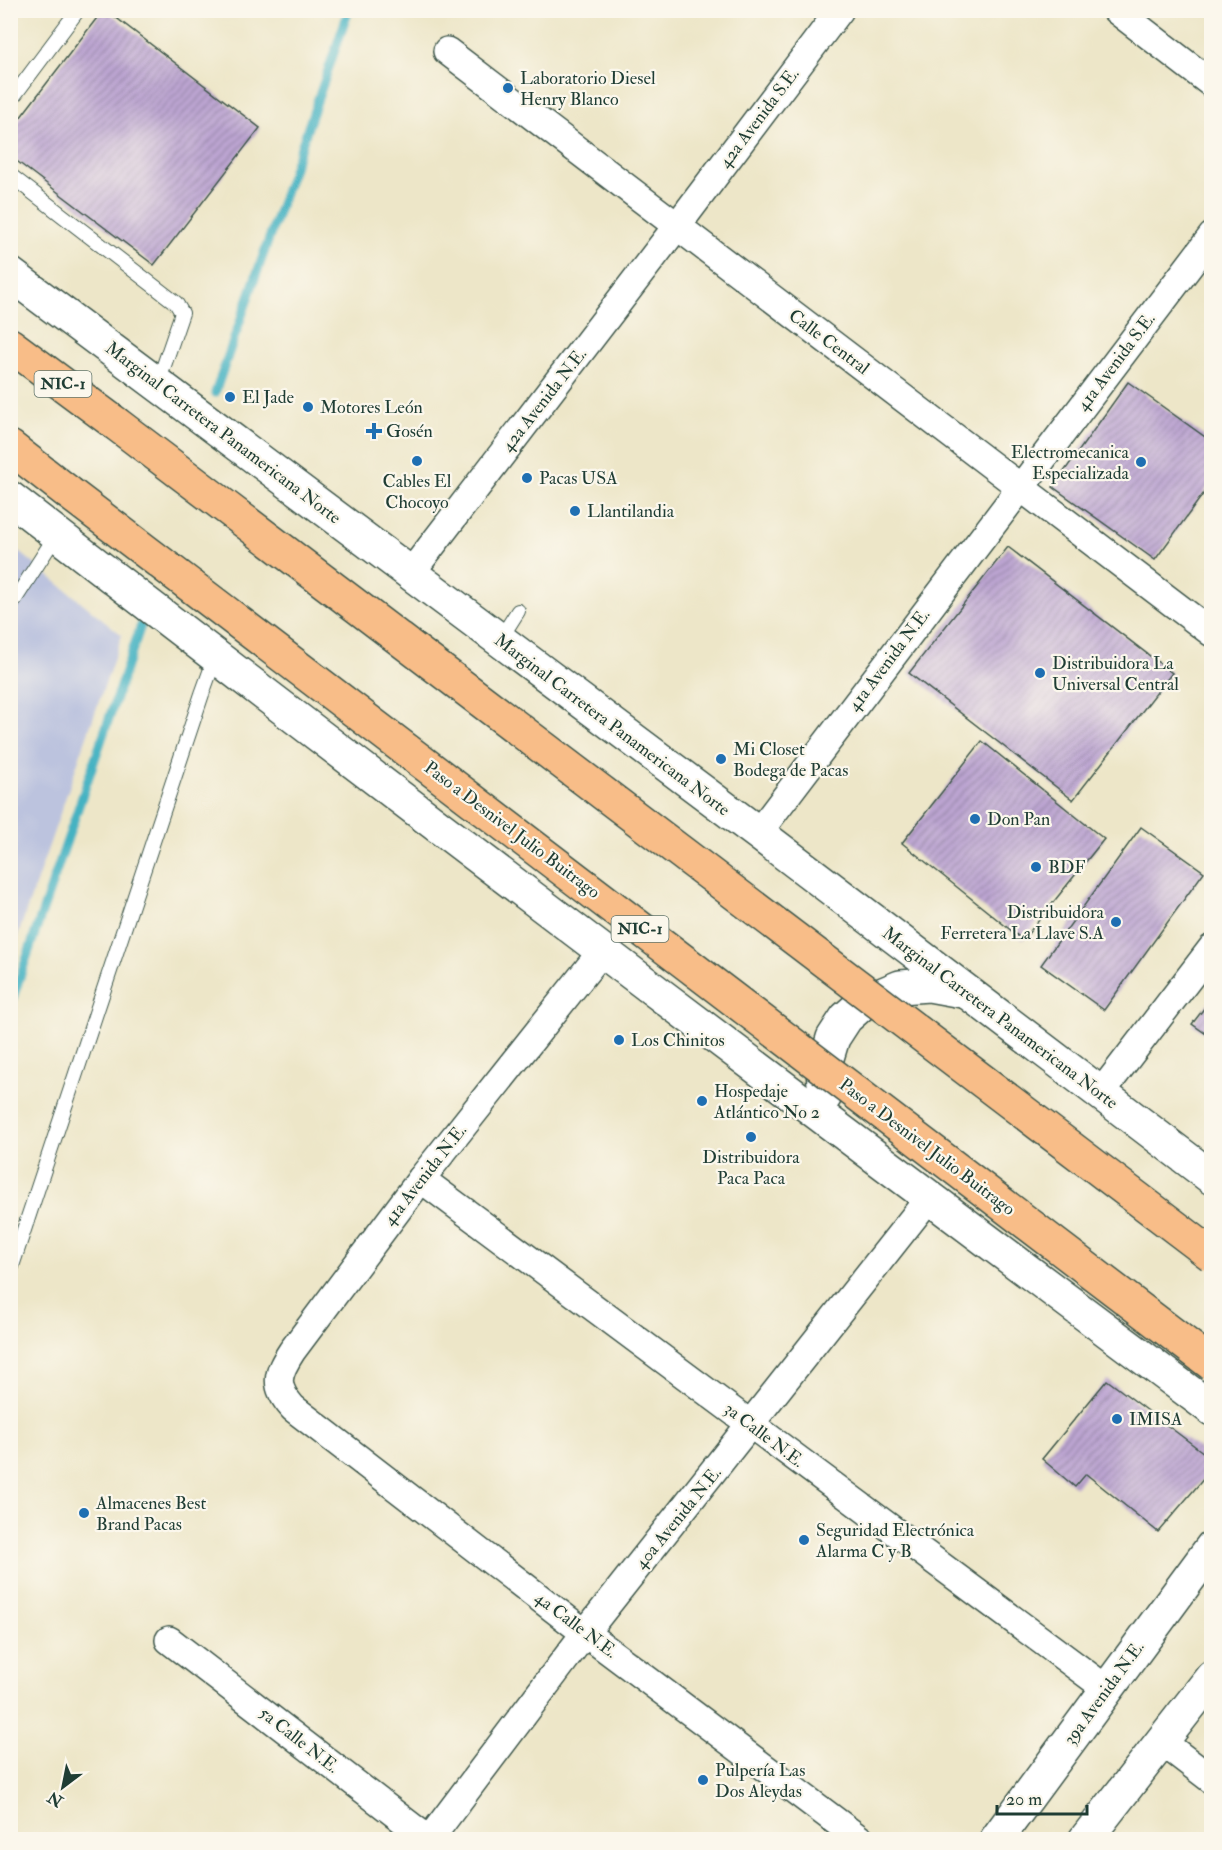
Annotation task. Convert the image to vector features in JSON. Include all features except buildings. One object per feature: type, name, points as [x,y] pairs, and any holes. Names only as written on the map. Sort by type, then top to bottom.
[{"type":"highway","name":"NIC-1","points":[[10,345],[1212,1255]]},
{"type":"highway","name":"Paso a Desnivel Julio Buitrago","points":[[10,447],[1212,1364]]},
{"type":"street","name":"42a Avenida S.E.","points":[[677,226],[840,10]]},
{"type":"street","points":[[1116,10],[1212,84]]},
{"type":"street","name":"Calle Central","points":[[447,51],[1212,633]]},
{"type":"street","name":"42a Avenida N.E.","points":[[410,574],[677,226]]},
{"type":"street","name":"41a Avenida S.E.","points":[[1020,488],[1212,236]]},
{"type":"street","name":"Marginal Carretera Panamericana Norte","points":[[10,274],[758,833],[1212,1178]]},
{"type":"street","name":"41a Avenida N.E.","points":[[758,833],[1020,488]]},
{"type":"street","points":[[10,498],[929,1198],[1212,1409]]},
{"type":"street","points":[[1100,1094],[1212,948]]},
{"type":"street","name":"41a Avenida N.E.","points":[[293,1408],[280,1391],[279,1377],[285,1361],[421,1179],[603,950]]},
{"type":"street","points":[[836,1127],[825,1097],[823,1071],[833,1038],[846,1018],[864,1002],[900,987],[929,985],[964,991]]},
{"type":"street","name":"3a Calle N.E.","points":[[421,1179],[1108,1690]]},
{"type":"street","name":"40a Avenida N.E.","points":[[429,1839],[585,1634],[929,1198]]},
{"type":"street","name":"4a Calle N.E.","points":[[293,1408],[585,1634],[861,1839]]},
{"type":"street","name":"39a Avenida N.E.","points":[[996,1839],[1212,1547]]},
{"type":"street","name":"5a Calle N.E.","points":[[169,1640],[429,1839]]},
{"type":"street","points":[[1085,1839],[1212,1677]]},
{"type":"street","points":[[1161,1741],[1212,1780]]},
{"type":"lane","points":[[10,101],[78,10]]},
{"type":"lane","points":[[10,175],[176,303],[182,313],[158,383]]},
{"type":"lane","points":[[10,607],[57,534]]},
{"type":"lane","points":[[499,641],[518,611]]},
{"type":"lane","points":[[10,1272],[216,656]]},
{"type":"shaded area","points":[[11,545],[122,635],[11,955]]},
{"type":"waterway","points":[[215,393],[349,10]]},
{"type":"waterway","points":[[10,1006],[146,611]]},
{"type":"place","name":"Laboratorio Diesel Henry Blanco","points":[[508,88]]},
{"type":"place","name":"El Jade","points":[[230,397]]},
{"type":"place","name":"Motores León","points":[[308,407]]},
{"type":"place","name":"Gosén","points":[[374,431]]},
{"type":"place","name":"Cables El Chocoyo","points":[[417,461]]},
{"type":"place","name":"Electromecanica Especializada","points":[[1141,462]]},
{"type":"place","name":"Pacas USA","points":[[527,478]]},
{"type":"place","name":"Llantilandia","points":[[575,511]]},
{"type":"place","name":"Distribuidora La Universal Central","points":[[1040,673]]},
{"type":"place","name":"Mi Closet Bodega de Pacas","points":[[721,759]]},
{"type":"place","name":"Don Pan","points":[[975,819]]},
{"type":"place","name":"BDF","points":[[1036,867]]},
{"type":"place","name":"Distribuidora Ferretera La Llave S.A","points":[[1116,922]]},
{"type":"place","name":"Los Chinitos","points":[[619,1040]]},
{"type":"place","name":"Hospedaje Atlántico No 2","points":[[702,1101]]},
{"type":"place","name":"Distribuidora Paca Paca","points":[[751,1137]]},
{"type":"place","name":"IMISA","points":[[1117,1419]]},
{"type":"place","name":"Almacenes Best Brand Pacas","points":[[84,1513]]},
{"type":"place","name":"Seguridad Electrónica Alarma C y B","points":[[804,1540]]},
{"type":"place","name":"Pulpería Las Dos Aleydas","points":[[703,1780]]}]
